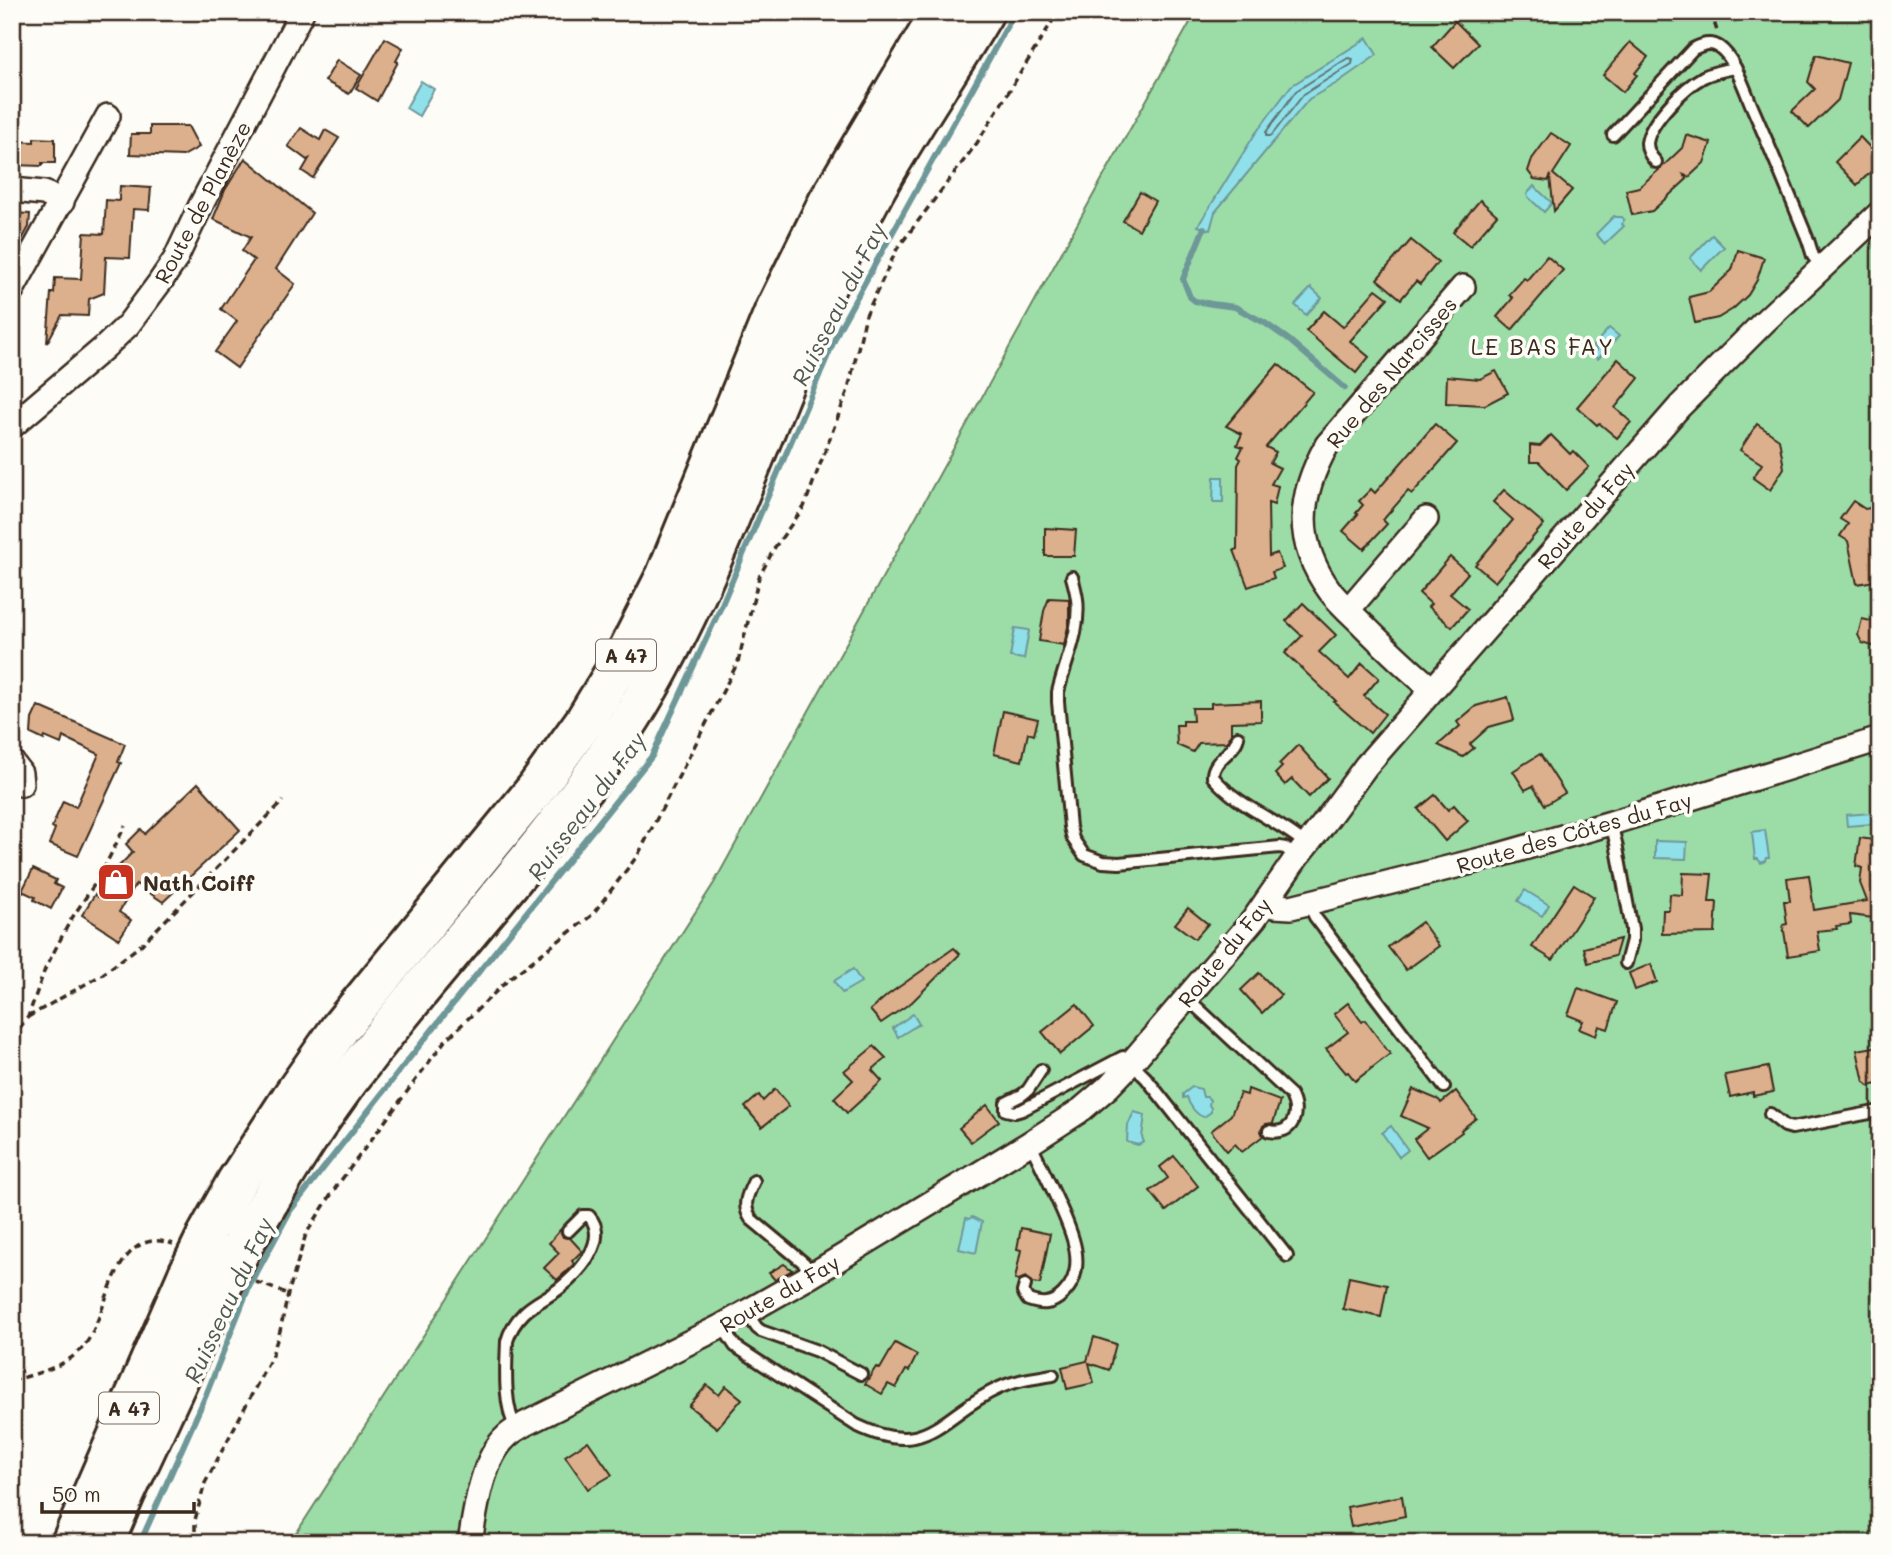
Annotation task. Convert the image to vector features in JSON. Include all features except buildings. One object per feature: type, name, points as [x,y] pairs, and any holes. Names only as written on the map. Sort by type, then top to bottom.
[{"type":"highway","name":"A 47","points":[[71,1543],[237,1181],[340,1028],[535,790],[586,719],[628,650],[666,575],[774,312],[828,202],[941,12]]},
{"type":"highway","name":"A 47","points":[[199,1260],[243,1245],[340,1091],[561,820],[633,714],[694,600],[824,291],[846,246],[875,190],[984,12]]},
{"type":"highway","name":"A 47","points":[[104,1543],[136,1470],[199,1260]]},
{"type":"street","name":"Route de Planèze","points":[[12,426],[128,325],[160,282],[175,260],[302,12]]},
{"type":"street","points":[[12,290],[108,116]]},
{"type":"street","points":[[12,190],[44,193],[62,202]]},
{"type":"street","name":"Route du Fay","points":[[470,1543],[480,1490],[489,1461],[508,1435],[722,1326],[812,1275],[1030,1143],[1081,1110],[1108,1087],[1187,999],[1267,901],[1366,766],[1680,406],[1765,321],[1880,213]]},
{"type":"street","name":"Rue des Narcisses","points":[[1432,689],[1331,593],[1314,565],[1304,528],[1304,507],[1308,486],[1327,445],[1463,287]]},
{"type":"street","points":[[1348,610],[1426,520]]},
{"type":"street","name":"Route des Côtes du Fay","points":[[1267,901],[1283,908],[1496,856],[1880,739]]},
{"type":"street","points":[[12,762],[20,773],[21,783]]},
{"type":"lane","points":[[1613,135],[1693,49],[1704,44],[1719,47],[1735,68],[1813,256],[1822,267]]},
{"type":"lane","points":[[1656,162],[1648,150],[1647,141],[1654,125],[1667,109],[1688,88],[1704,77],[1735,68]]},
{"type":"lane","points":[[1072,577],[1078,614],[1058,692],[1058,702],[1070,827],[1077,848],[1091,859],[1119,863],[1280,847],[1302,851]]},
{"type":"lane","points":[[1238,737],[1237,743],[1214,768],[1213,777],[1252,808],[1295,835],[1302,851]]},
{"type":"lane","points":[[1611,823],[1632,929],[1626,963]]},
{"type":"lane","points":[[1308,903],[1315,917],[1444,1087]]},
{"type":"lane","points":[[1187,999],[1290,1094],[1295,1102],[1296,1111],[1289,1127],[1281,1132],[1269,1131]]},
{"type":"lane","points":[[1041,1070],[1028,1090],[1006,1103],[1006,1110],[1022,1110],[1123,1057],[1131,1063],[1146,1078],[1287,1256]]},
{"type":"lane","points":[[1770,1114],[1792,1128],[1880,1111]]},
{"type":"lane","points":[[1024,1285],[1023,1292],[1028,1300],[1049,1303],[1056,1300],[1071,1286],[1077,1262],[1072,1232],[1030,1143]]},
{"type":"lane","points":[[754,1181],[746,1203],[751,1219],[804,1263],[812,1275]]},
{"type":"lane","points":[[517,1430],[508,1403],[507,1341],[510,1331],[525,1312],[563,1286],[589,1256],[597,1234],[596,1226],[589,1216],[583,1216],[568,1231]]},
{"type":"lane","points":[[746,1311],[761,1331],[817,1351],[860,1374]]},
{"type":"lane","points":[[722,1326],[735,1346],[856,1425],[873,1433],[901,1439],[924,1434],[1001,1387],[1053,1375]]},
{"type":"path","points":[[28,1017],[103,974],[142,944],[283,801]]},
{"type":"path","points":[[12,1038],[28,1017],[45,969],[70,921],[100,876],[125,825]]},
{"type":"path","points":[[12,1381],[58,1365],[74,1356],[86,1344],[122,1263],[137,1246],[153,1240],[199,1260]]},
{"type":"path","points":[[267,1288],[288,1294]]},
{"type":"green space","points":[[1196,12],[1880,12],[1880,1543],[290,1543],[714,883]]},
{"type":"water","points":[[1367,38],[1377,55],[1309,99],[1215,212],[1210,230],[1198,226],[1255,134],[1291,86]]},
{"type":"water","points":[[421,81],[434,89],[419,116],[406,108]]},
{"type":"water","points":[[1534,186],[1552,203],[1544,212],[1528,197],[1527,194]]},
{"type":"water","points":[[1614,216],[1622,217],[1624,226],[1605,244],[1596,234]]},
{"type":"water","points":[[1712,235],[1724,247],[1701,270],[1690,258]]},
{"type":"water","points":[[1311,288],[1322,298],[1306,315],[1295,305]]},
{"type":"water","points":[[1609,328],[1619,336],[1598,359],[1593,355],[1597,350],[1593,346]]},
{"type":"water","points":[[1214,477],[1223,477],[1223,502],[1213,502]]},
{"type":"water","points":[[1015,628],[1029,630],[1024,659],[1010,657]]},
{"type":"water","points":[[1872,813],[1873,824],[1847,826],[1846,815]]},
{"type":"water","points":[[1765,830],[1769,858],[1761,863],[1755,859],[1752,832]]},
{"type":"water","points":[[1655,841],[1687,842],[1686,859],[1655,858]]},
{"type":"water","points":[[1525,890],[1549,905],[1542,916],[1518,901]]},
{"type":"water","points":[[853,969],[861,982],[842,993],[834,981]]},
{"type":"water","points":[[913,1014],[919,1024],[898,1037],[893,1028]]},
{"type":"water","points":[[1192,1087],[1201,1089],[1203,1097],[1210,1100],[1211,1112],[1204,1117],[1193,1109],[1187,1097],[1183,1098],[1183,1094]]},
{"type":"water","points":[[1134,1112],[1145,1115],[1142,1137],[1144,1142],[1138,1145],[1127,1142],[1128,1125]]},
{"type":"water","points":[[1391,1126],[1408,1150],[1399,1157],[1382,1133]]},
{"type":"water","points":[[972,1217],[982,1222],[976,1253],[959,1249],[966,1218]]},
{"type":"waterway","name":"Ruisseau du Fay","points":[[140,1543],[206,1395],[249,1287],[290,1211],[652,756],[720,609],[839,329],[1015,12]]},
{"type":"waterway","points":[[1204,228],[1183,279],[1190,297],[1195,301],[1235,307],[1265,323],[1345,388]]},
{"type":"place","name":"Nath Coiff","points":[[116,882]]},
{"type":"district","name":"LE BAS FAY","points":[[1543,346]]}]
